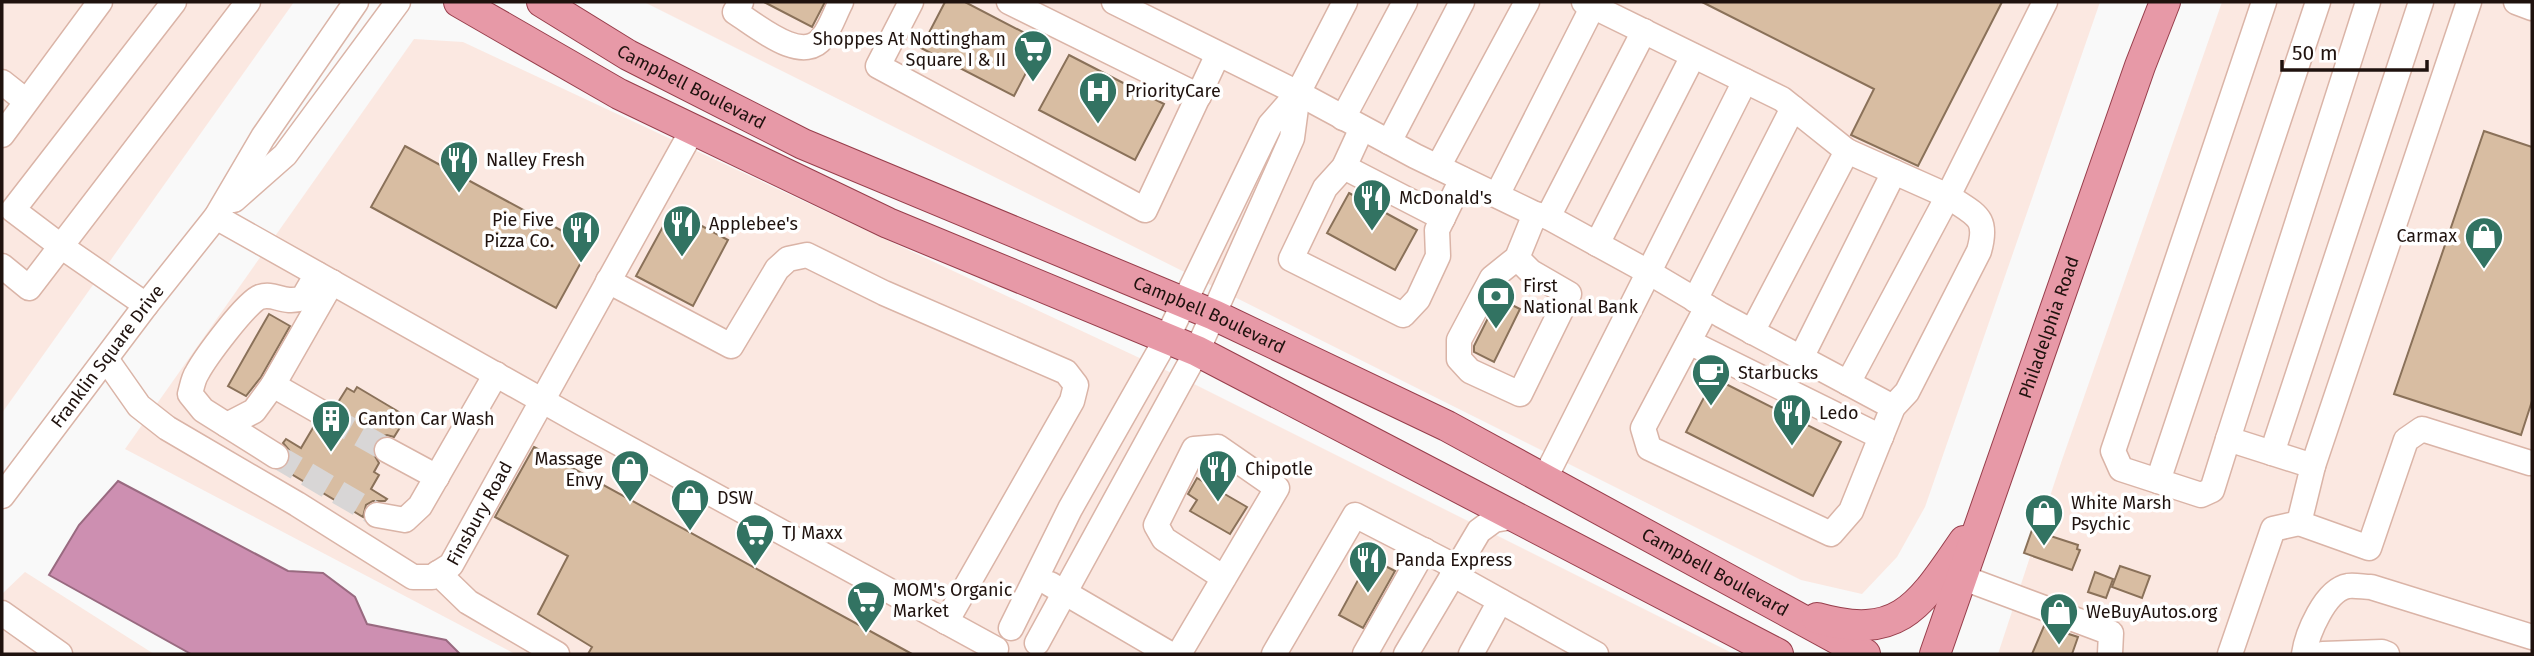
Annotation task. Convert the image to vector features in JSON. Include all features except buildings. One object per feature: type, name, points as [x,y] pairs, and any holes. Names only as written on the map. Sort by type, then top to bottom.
[{"type":"main road","name":"Campbell Boulevard","points":[[459,2],[620,94],[888,223],[1198,351],[1779,654]]},
{"type":"main road","name":"Campbell Boulevard","points":[[542,2],[628,55],[803,144],[1214,315],[1447,426],[1865,654]]},
{"type":"main road","name":"Philadelphia Road","points":[[1935,654],[2131,92],[2165,2]]},
{"type":"main road","points":[[1773,605],[1848,626],[1866,626],[1900,617],[1913,608],[1936,581],[1983,515]]},
{"type":"street","points":[[2,135],[100,2]]},
{"type":"street","points":[[146,305],[62,247],[7,218],[174,2]]},
{"type":"street","points":[[2,266],[29,288],[248,2]]},
{"type":"street","name":"Franklin Square Drive","points":[[2,496],[216,217],[262,136],[356,2]]},
{"type":"street","name":"Franklin Square Drive","points":[[216,217],[285,155],[398,2]]},
{"type":"street","points":[[738,7],[788,45],[807,48],[822,39],[841,2]]},
{"type":"street","points":[[911,2],[878,66],[1145,210],[1218,54]]},
{"type":"street","points":[[1009,2],[1199,96]]},
{"type":"street","points":[[1114,2],[1298,93],[1438,167],[1597,244],[1893,408]]},
{"type":"street","points":[[216,217],[542,401],[946,622],[995,652],[1012,628],[1070,509],[1167,338],[1269,125],[1298,93],[1345,2]]},
{"type":"street","points":[[1405,2],[1353,123],[1344,167],[1325,188],[1291,259],[1403,315],[1418,299],[1438,256],[1437,230],[1462,179]]},
{"type":"street","points":[[1389,142],[1462,2]]},
{"type":"street","points":[[1438,167],[1527,2]]},
{"type":"street","points":[[1848,383],[1948,196],[2045,2]]},
{"type":"street","points":[[2264,2],[2113,451],[2121,468],[2201,495],[2212,490],[2368,2]]},
{"type":"street","points":[[2158,481],[2318,2]]},
{"type":"street","points":[[2273,453],[2421,2]]},
{"type":"street","points":[[2299,523],[2313,466],[2469,2]]},
{"type":"street","points":[[2516,2],[2532,8]]},
{"type":"street","points":[[1497,195],[1588,4],[1782,99],[1847,152],[1948,196],[1980,218],[1984,233],[1979,251],[1907,392],[1893,408],[1851,511],[1831,534],[1649,448],[1643,428],[1689,342],[1701,303],[1793,108]]},
{"type":"street","points":[[1517,258],[1531,272],[1569,294],[1520,394],[1470,371],[1459,359],[1459,340],[1492,278],[1517,258],[1644,31]]},
{"type":"street","points":[[1597,244],[1693,56]]},
{"type":"street","points":[[1545,478],[1745,81]]},
{"type":"street","points":[[2,82],[26,100]]},
{"type":"street","points":[[1012,628],[1047,648],[1065,592],[1198,351],[1292,138],[1298,93]]},
{"type":"street","name":"Finsbury Road","points":[[106,359],[139,406],[167,428],[298,504],[413,577],[432,577],[451,565],[693,130]]},
{"type":"street","points":[[1752,332],[1847,152]]},
{"type":"street","points":[[1344,167],[1443,218]]},
{"type":"street","points":[[1801,359],[1894,172]]},
{"type":"street","points":[[608,281],[731,346],[777,270],[788,259],[807,255],[884,293],[1066,372],[1076,385],[1072,401],[946,622]]},
{"type":"street","points":[[227,425],[254,411],[273,385],[325,278]]},
{"type":"street","points":[[276,456],[203,410],[190,394],[195,375],[248,304],[261,296],[275,297],[290,303],[303,298],[325,278]]},
{"type":"street","points":[[1689,342],[1881,437]]},
{"type":"street","points":[[377,515],[405,520],[421,506],[496,374]]},
{"type":"street","points":[[273,385],[329,417]]},
{"type":"street","points":[[2230,654],[2273,530],[2299,523],[2370,548],[2406,440],[2422,429],[2531,463]]},
{"type":"street","points":[[2228,439],[2313,466]]},
{"type":"street","points":[[1179,654],[1224,578],[1277,488],[1217,447],[1194,449],[1156,525],[1164,540],[1224,578]]},
{"type":"street","points":[[387,450],[437,477]]},
{"type":"street","points":[[1458,485],[1470,512],[1471,541]]},
{"type":"street","points":[[1274,654],[1355,515],[1424,550],[1582,651]]},
{"type":"street","points":[[1406,654],[1479,531],[1494,520],[1517,516]]},
{"type":"street","points":[[1365,654],[1424,550]]},
{"type":"street","points":[[438,573],[468,602],[557,654]]},
{"type":"street","points":[[1036,577],[1170,654]]},
{"type":"street","points":[[1961,577],[2111,633],[2110,654]]},
{"type":"street","points":[[2304,654],[2306,639],[2325,601],[2346,586],[2371,587],[2532,636]]},
{"type":"street","points":[[1471,654],[1500,601]]},
{"type":"street","points":[[5,622],[60,654]]},
{"type":"street","points":[[2323,654],[2387,654]]},
{"type":"shaded area","points":[[2,2],[294,2],[2,413]]},
{"type":"shaded area","points":[[644,2],[2100,2],[1925,507],[1897,557],[1862,594],[1801,580]]},
{"type":"shaded area","points":[[2222,2],[2532,2],[2532,654],[1998,654],[2062,460]]},
{"type":"shaded area","points":[[414,39],[463,42],[1176,375],[1734,654],[515,654],[125,449]]},
{"type":"shaded area","points":[[118,481],[288,571],[323,573],[355,597],[367,624],[446,640],[460,654],[191,654],[49,575],[79,525]]},
{"type":"shaded area","points":[[25,572],[154,654],[2,654],[2,594]]},
{"type":"tunnel","points":[[329,417],[387,450]]},
{"type":"tunnel","points":[[276,456],[377,515]]},
{"type":"place","name":"Shoppes At Nottingham Square I & II","points":[[1033,83]]},
{"type":"place","name":"PriorityCare","points":[[1098,125]]},
{"type":"place","name":"Nalley Fresh","points":[[459,194]]},
{"type":"place","name":"McDonald's","points":[[1372,232]]},
{"type":"place","name":"Applebee's","points":[[682,258]]},
{"type":"place","name":"Pie Five Pizza Co.","points":[[581,264]]},
{"type":"place","name":"Carmax","points":[[2484,270]]},
{"type":"place","name":"First National Bank","points":[[1496,330]]},
{"type":"place","name":"Starbucks","points":[[1711,407]]},
{"type":"place","name":"Ledo","points":[[1792,447]]},
{"type":"place","name":"Canton Car Wash","points":[[331,453]]},
{"type":"place","name":"Massage Envy","points":[[630,503]]},
{"type":"place","name":"Chipotle","points":[[1218,503]]},
{"type":"place","name":"DSW","points":[[690,532]]},
{"type":"place","name":"White Marsh Psychic","points":[[2044,547]]},
{"type":"place","name":"TJ Maxx","points":[[755,567]]},
{"type":"place","name":"Panda Express","points":[[1368,594]]},
{"type":"place","name":"MOM's Organic Market","points":[[866,634]]},
{"type":"place","name":"WeBuyAutos.org","points":[[2059,646]]}]
